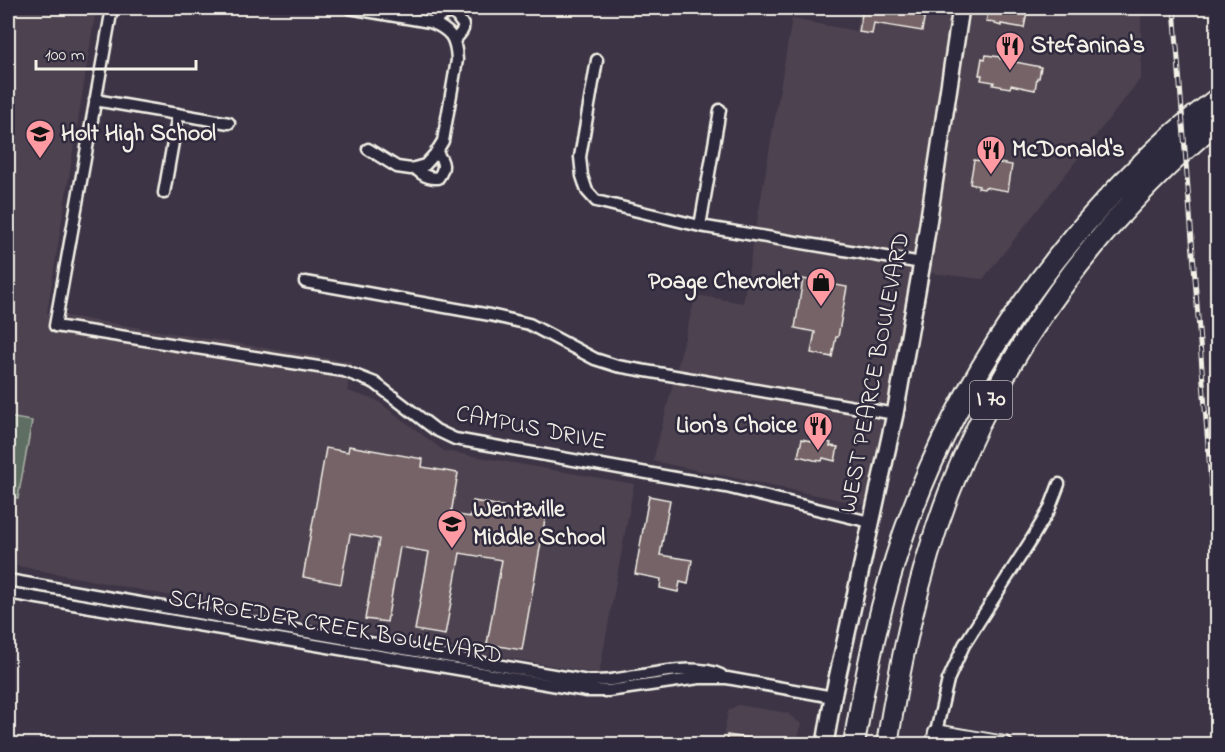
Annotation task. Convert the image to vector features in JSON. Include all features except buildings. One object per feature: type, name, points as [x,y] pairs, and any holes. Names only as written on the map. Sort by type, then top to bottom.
[{"type":"highway","name":"I 70","points":[[854,744],[868,665],[904,533],[933,461],[968,392],[1008,325],[1079,231],[1132,173],[1218,98]]},
{"type":"highway","name":"I 70","points":[[886,744],[914,607],[936,531],[964,457],[998,387],[1034,328],[1085,256],[1144,189],[1218,121]]},
{"type":"main road","name":"WEST PEARCE BOULEVARD","points":[[825,744],[870,522],[895,414],[922,263],[961,8]]},
{"type":"street","points":[[111,8],[95,100],[228,123]]},
{"type":"street","points":[[349,8],[434,23],[442,26],[450,34],[456,47],[457,60],[443,141],[425,165],[411,169],[397,167],[368,150]]},
{"type":"street","points":[[434,23],[441,15],[449,13],[457,15],[463,25],[463,30],[454,41]]},
{"type":"street","points":[[597,60],[579,157],[587,191],[596,201],[700,226],[922,263]]},
{"type":"street","name":"CAMPUS DRIVE","points":[[95,100],[55,326],[344,371],[375,383],[436,430],[455,439],[726,487],[870,522]]},
{"type":"street","points":[[700,226],[720,110]]},
{"type":"street","points":[[164,193],[178,114]]},
{"type":"street","points":[[415,168],[429,178],[438,178],[443,171],[443,161],[436,152]]},
{"type":"street","points":[[305,282],[529,324],[595,359],[617,366],[895,414]]},
{"type":"street","points":[[1005,744],[935,738],[948,680],[964,645],[1049,510],[1059,484]]},
{"type":"street","name":"SCHROEDER CREEK BOULEVARD","points":[[8,580],[588,681],[655,679]]},
{"type":"street","name":"SCHROEDER CREEK BOULEVARD","points":[[8,592],[586,691],[608,691],[697,669],[713,671],[727,678],[833,697]]},
{"type":"shaded area","points":[[8,8],[96,8],[47,313],[351,362],[347,391],[376,400],[444,451],[634,484],[599,674],[270,615],[8,564]]},
{"type":"shaded area","points":[[860,8],[1141,8],[1141,78],[983,279],[931,273],[884,509],[653,461],[696,295],[743,303],[792,19],[856,31]]},
{"type":"shaded area","points":[[738,705],[787,713],[801,724],[797,744],[722,744],[728,711]]},
{"type":"green space","points":[[8,417],[32,421],[18,498],[8,496]]},
{"type":"railway","points":[[1174,8],[1218,575]]},
{"type":"place","name":"Stefanina's","points":[[1010,72]]},
{"type":"place","name":"Holt High School","points":[[40,160]]},
{"type":"place","name":"McDonald's","points":[[991,176]]},
{"type":"place","name":"Poage Chevrolet","points":[[821,308]]},
{"type":"place","name":"Lion's Choice","points":[[818,452]]},
{"type":"place","name":"Wentzville Middle School","points":[[452,550]]}]
